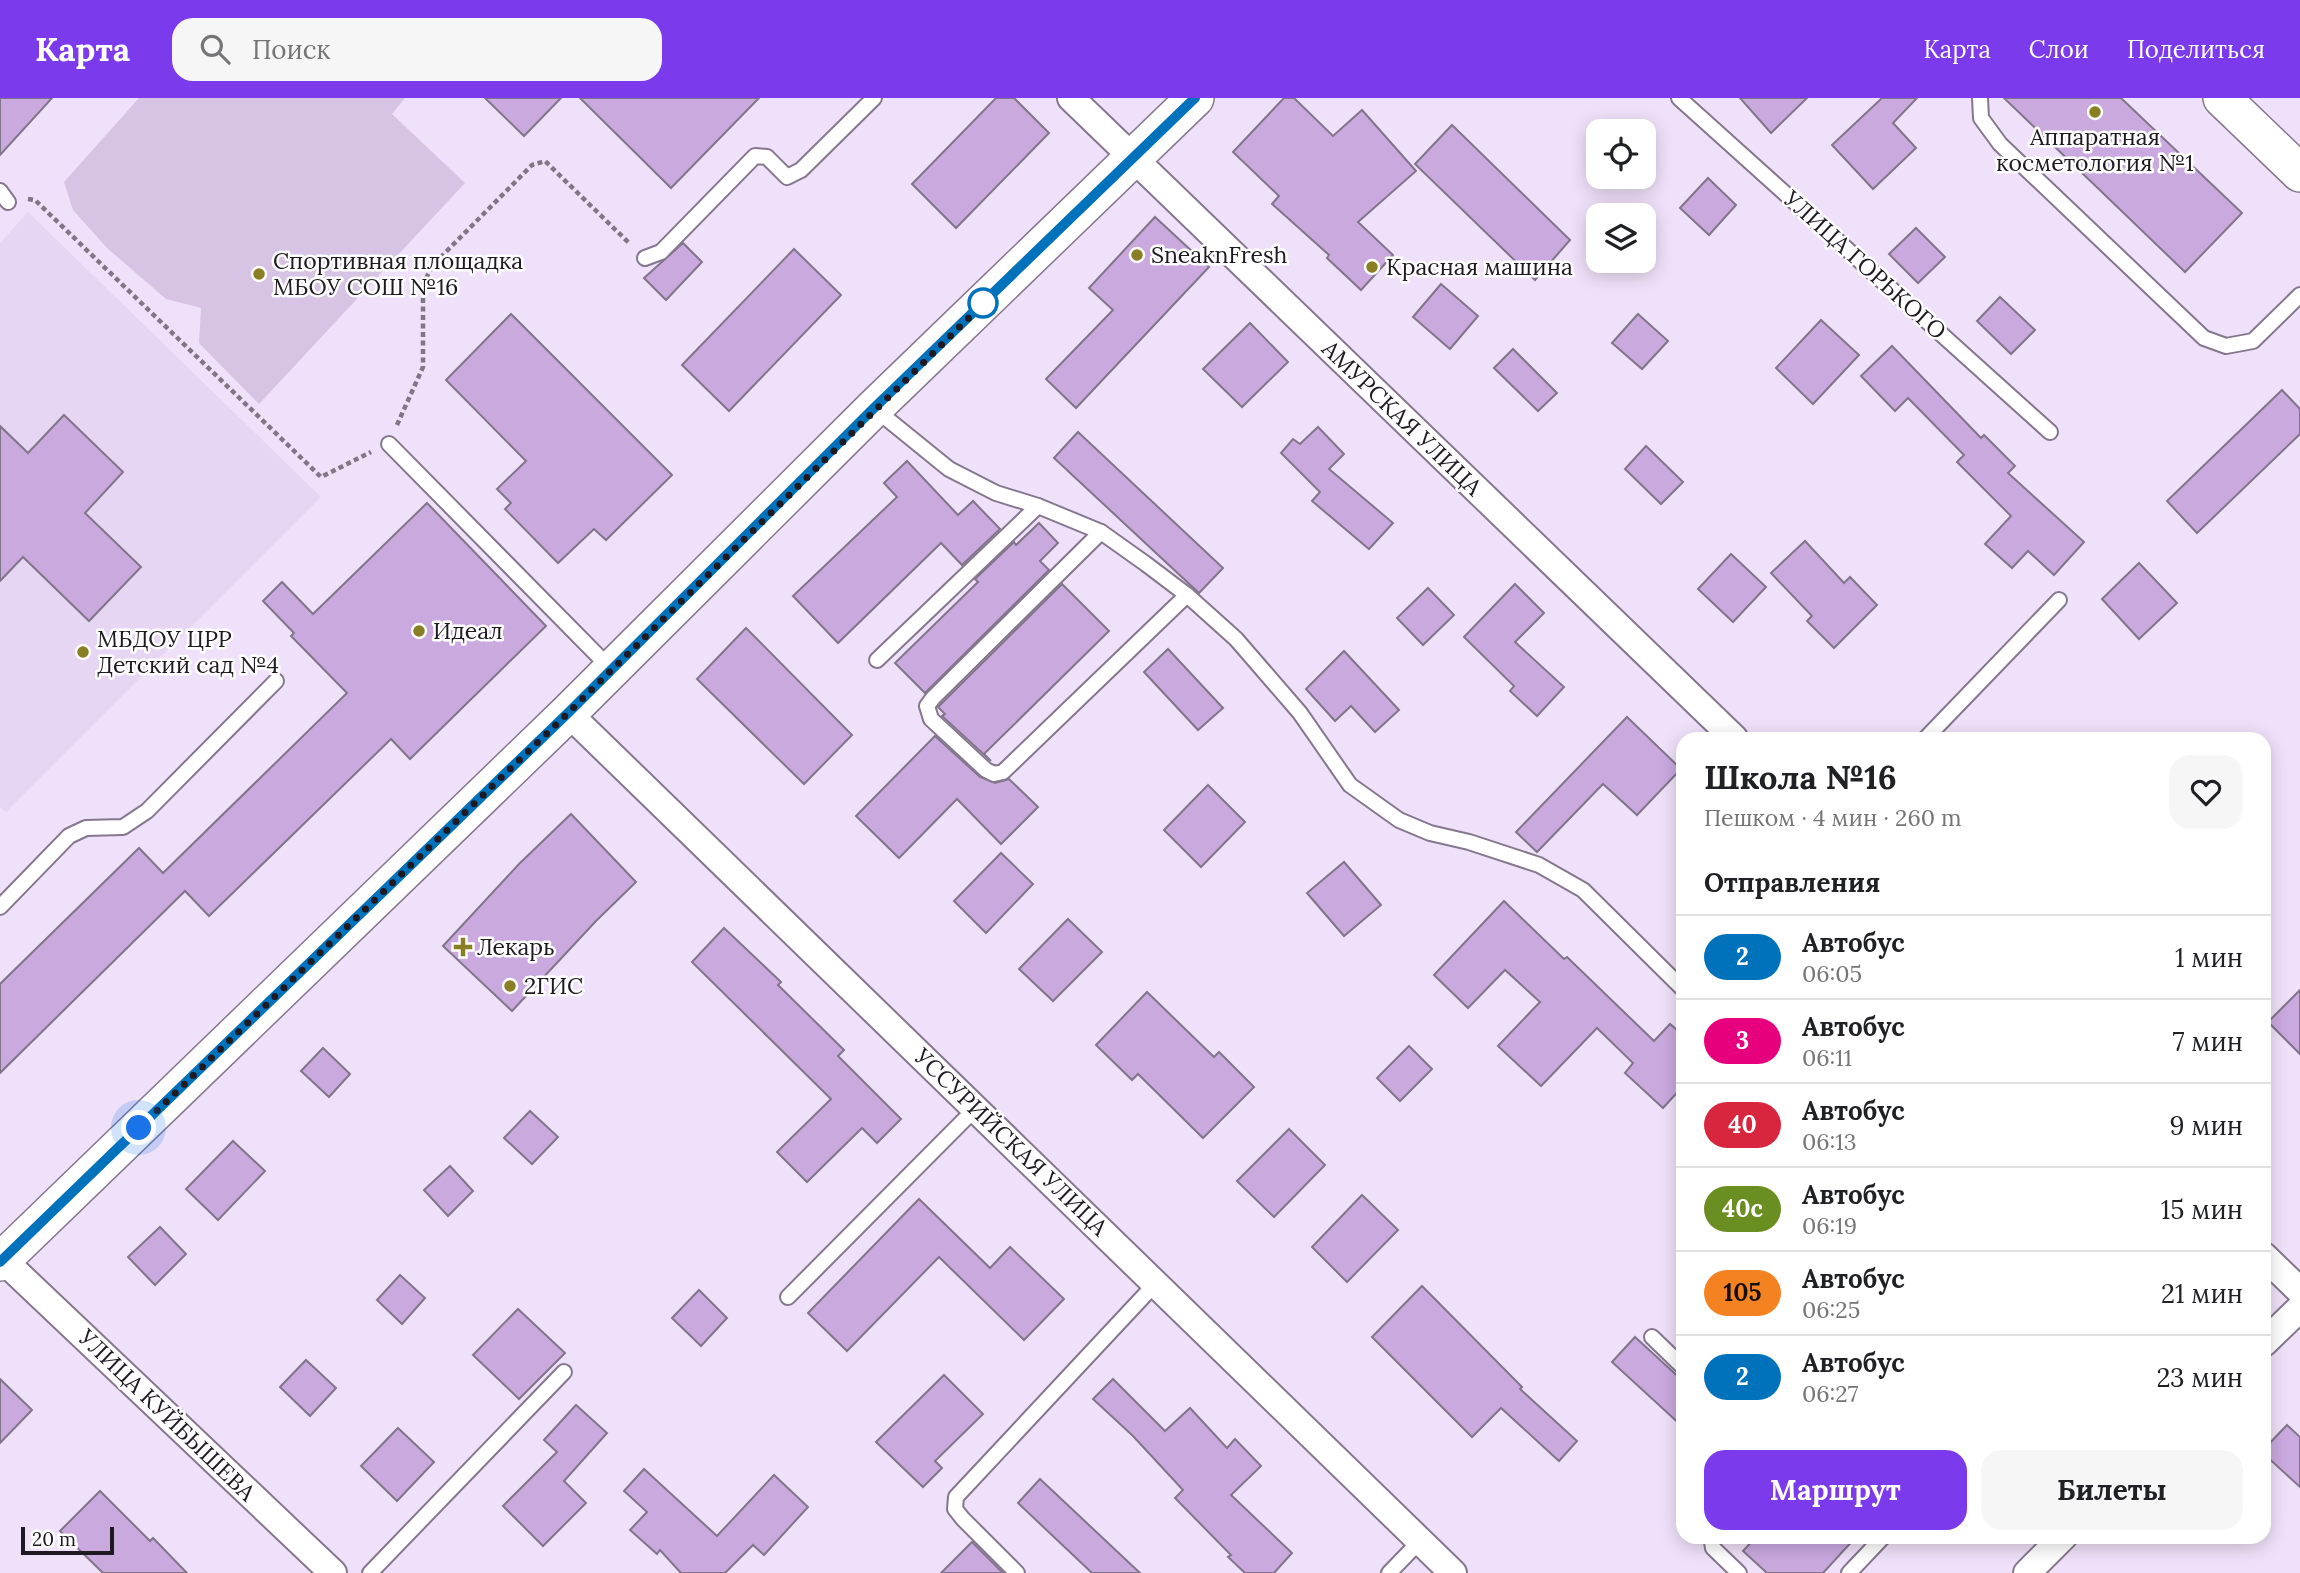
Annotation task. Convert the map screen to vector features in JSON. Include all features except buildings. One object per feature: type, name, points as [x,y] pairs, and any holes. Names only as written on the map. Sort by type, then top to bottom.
[{"type":"main road","points":[[1,1260],[568,713],[874,408],[1195,98]]},
{"type":"main road","points":[[2222,98],[2300,173]]},
{"type":"street","name":"АМУРСКАЯ УЛИЦА","points":[[1071,98],[1728,732]]},
{"type":"street","name":"УССУРИЙСКАЯ УЛИЦА","points":[[568,713],[1453,1573]]},
{"type":"street","name":"УЛИЦА КУЙБЫШЕВА","points":[[1,1260],[333,1573]]},
{"type":"street","points":[[2271,1263],[2300,1291]]},
{"type":"street","points":[[2271,1336],[2300,1308]]},
{"type":"street","points":[[2027,1573],[2056,1544]]},
{"type":"lane","points":[[645,258],[661,252],[755,156],[767,157],[787,177],[801,170],[874,98]]},
{"type":"lane","name":"УЛИЦА ГОРЬКОГО","points":[[1679,98],[2050,432]]},
{"type":"lane","points":[[1980,98],[1981,118],[2000,144],[2204,338],[2226,346],[2253,341],[2300,295]]},
{"type":"lane","points":[[874,408],[949,469],[996,493],[1038,506],[1101,532],[1187,595],[1236,639],[1300,712],[1350,785],[1399,820],[1430,833],[1469,842],[1539,865],[1583,890],[1676,982]]},
{"type":"lane","points":[[388,444],[612,670]]},
{"type":"lane","points":[[877,660],[1038,506]]},
{"type":"lane","points":[[1101,532],[927,706],[931,719],[986,770],[994,774],[1003,772],[1187,595]]},
{"type":"lane","points":[[1933,732],[2059,600]]},
{"type":"lane","points":[[0,907],[69,836],[86,828],[123,827],[147,811],[276,681]]},
{"type":"lane","points":[[788,1297],[976,1108]]},
{"type":"lane","points":[[1017,1573],[963,1519],[955,1509],[956,1497],[1156,1283]]},
{"type":"lane","points":[[1652,1337],[1676,1360]]},
{"type":"lane","points":[[370,1573],[564,1372]]},
{"type":"lane","points":[[1389,1573],[1420,1541]]},
{"type":"lane","points":[[1713,1544],[1713,1548],[1739,1573]]},
{"type":"lane","points":[[1849,1573],[1876,1544]]},
{"type":"path","points":[[4,195],[35,200],[321,477],[388,444],[423,367],[423,285],[432,266],[532,165],[545,161],[645,258]]},
{"type":"shaded area","name":"Спортивная площадка МБОУ СОШ №16","points":[[139,98],[405,98],[392,114],[465,183],[259,404],[199,343],[201,308],[166,299],[107,248],[73,210],[64,182]]},
{"type":"shaded area","name":"МБДОУ ЦРР Детский сад №4","points":[[28,212],[321,497],[6,812],[0,807],[0,243]]},
{"type":"bus line","name":"2","points":[[0,1262],[568,713],[874,408],[1195,98]]},
{"type":"place","name":"Аппаратная косметология №1","points":[[2095,112]]},
{"type":"place","name":"SneaknFresh","points":[[1137,255]]},
{"type":"place","name":"Красная машина","points":[[1372,267]]},
{"type":"place","name":"Спортивная площадка МБОУ СОШ №16","points":[[259,274]]},
{"type":"place","name":"Идеал","points":[[419,631]]},
{"type":"place","name":"МБДОУ ЦРР Детский сад №4","points":[[83,652]]},
{"type":"place","name":"Лекарь","points":[[463,947]]},
{"type":"place","name":"2ГИС","points":[[510,986]]},
{"type":"route","points":[[139,1128],[568,713],[874,408],[992,295],[983,303]]}]
